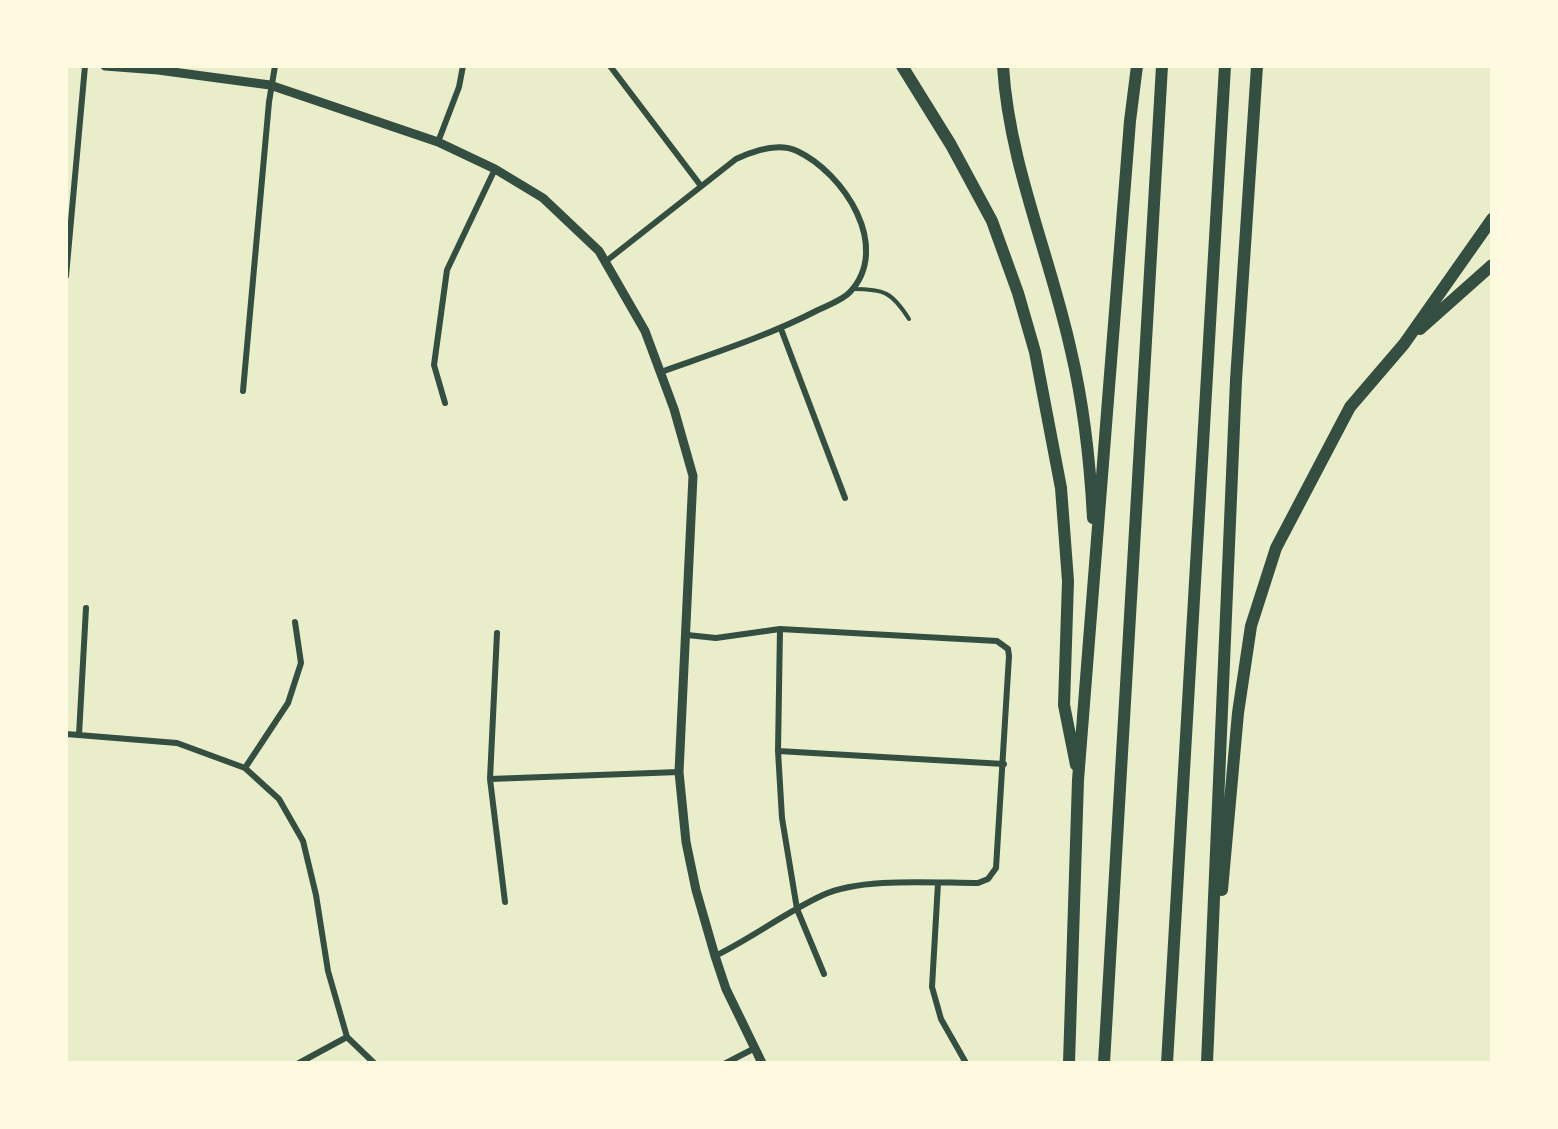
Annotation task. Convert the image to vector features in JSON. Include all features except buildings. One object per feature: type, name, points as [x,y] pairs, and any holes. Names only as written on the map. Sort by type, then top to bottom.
[{"type":"highway","points":[[902,66],[951,145],[992,221],[1018,293],[1035,352],[1061,488],[1068,581],[1064,705],[1078,780]]},
{"type":"highway","points":[[1003,66],[1005,103],[1073,361],[1090,452],[1096,570]]},
{"type":"highway","points":[[1069,1063],[1078,780],[1130,121],[1137,66]]},
{"type":"highway","points":[[1104,1063],[1144,407],[1161,66]]},
{"type":"highway","points":[[1167,1063],[1225,66]]},
{"type":"highway","points":[[1207,1061],[1236,380],[1257,66]]},
{"type":"highway","points":[[1207,1061],[1238,713],[1251,626],[1276,548],[1350,407],[1404,344],[1492,219]]},
{"type":"highway","points":[[1404,344],[1492,265]]},
{"type":"street","points":[[66,276],[85,66]]},
{"type":"street","points":[[105,66],[158,70],[270,85],[438,142],[495,169],[543,198],[599,251],[645,330],[675,409],[693,476],[692,544],[679,772],[694,880],[715,956],[726,989],[762,1063]]},
{"type":"street","points":[[243,391],[270,85],[275,66]]},
{"type":"street","points":[[438,142],[459,87],[463,66]]},
{"type":"street","points":[[610,66],[701,186]]},
{"type":"street","points":[[605,262],[736,159],[758,148],[795,150],[826,170],[856,212],[866,232],[868,254],[862,276],[849,295],[781,329],[661,372]]},
{"type":"street","points":[[445,403],[434,365],[447,270],[495,169]]},
{"type":"street","points":[[781,329],[846,498]]},
{"type":"street","points":[[79,735],[86,608]]},
{"type":"street","points":[[245,768],[288,703],[301,663],[295,622]]},
{"type":"street","points":[[687,636],[716,638],[780,629],[997,641],[1003,644],[1009,656],[996,868],[988,879],[978,883],[871,884],[825,894],[715,956]]},
{"type":"street","points":[[780,629],[778,750],[782,818],[797,909],[824,974]]},
{"type":"street","points":[[497,633],[493,674],[490,779],[505,902]]},
{"type":"street","points":[[66,734],[177,743],[245,768],[279,799],[303,841],[316,895],[328,971],[347,1037],[374,1063]]},
{"type":"street","points":[[778,750],[1004,764]]},
{"type":"street","points":[[490,779],[679,772]]},
{"type":"street","points":[[938,883],[932,987],[941,1019],[966,1063]]},
{"type":"street","points":[[299,1063],[347,1037]]},
{"type":"street","points":[[726,1063],[755,1048]]},
{"type":"lane","points":[[853,289],[879,289],[888,293],[909,319]]}]
